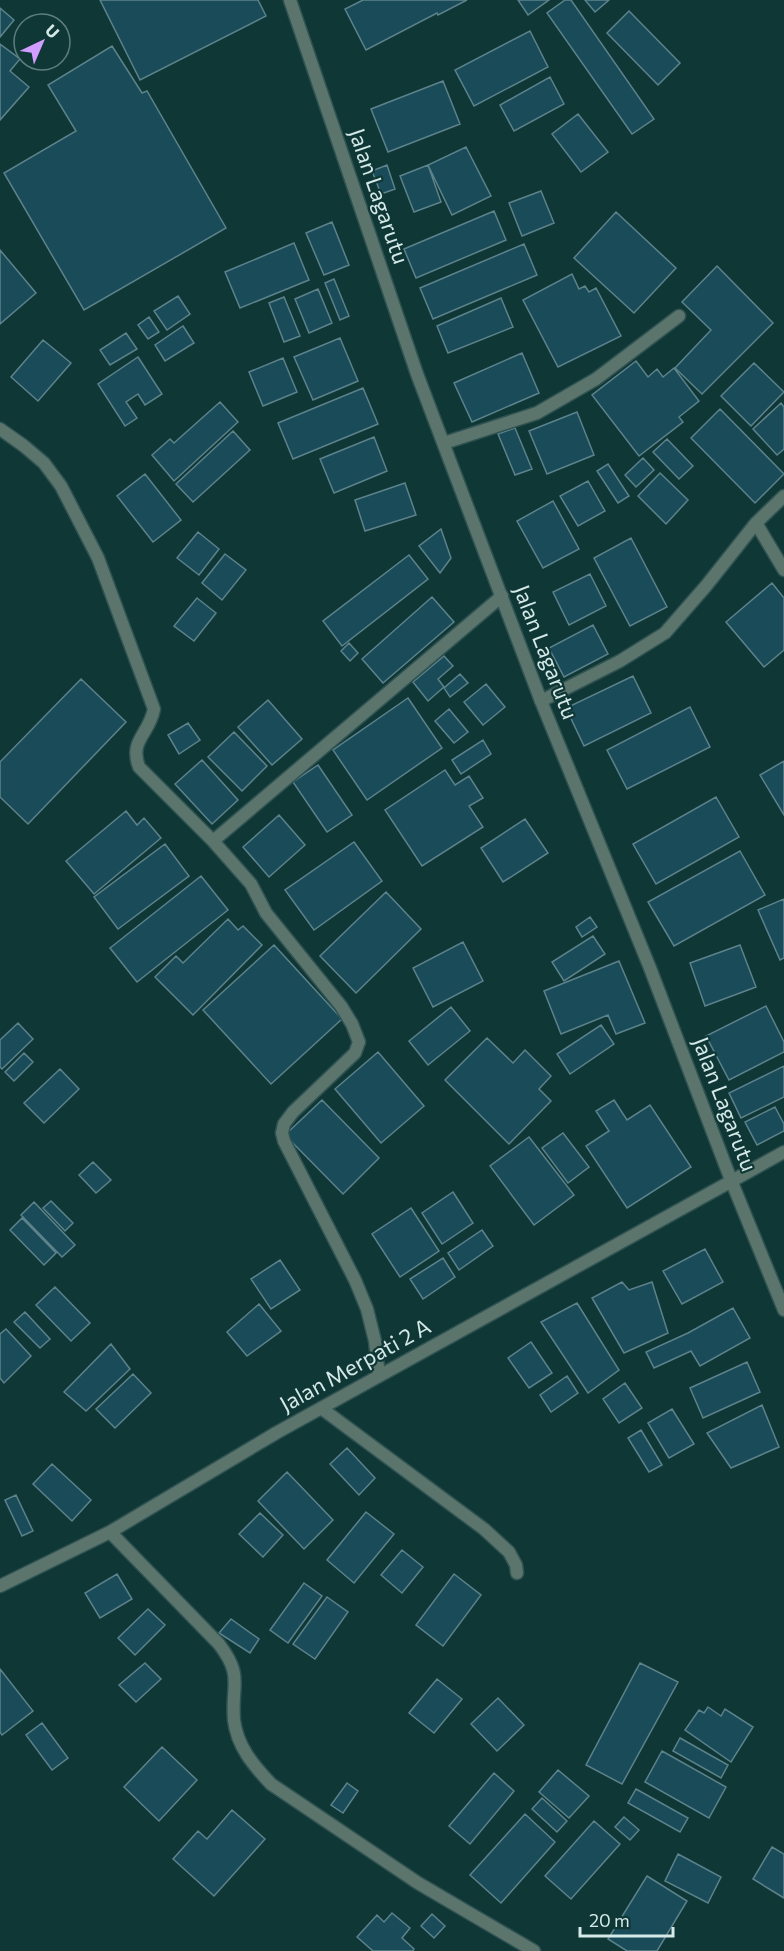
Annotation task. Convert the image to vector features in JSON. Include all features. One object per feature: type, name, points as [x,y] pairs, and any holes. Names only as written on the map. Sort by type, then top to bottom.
[{"type":"street","name":"Jalan Lagarutu","points":[[291,0],[417,374],[541,701],[650,968],[731,1180],[784,1310]]},
{"type":"street","points":[[444,443],[537,413],[597,380],[680,316]]},
{"type":"street","points":[[0,429],[44,464],[61,486],[98,558],[154,709],[152,721],[135,748],[135,757],[139,767],[213,840],[250,884],[266,913],[341,1006],[352,1023],[359,1042],[355,1053],[293,1112],[282,1133],[284,1141],[356,1280],[368,1309],[380,1376]]},
{"type":"street","points":[[541,701],[620,661],[665,633],[756,523],[784,496]]},
{"type":"street","points":[[756,523],[784,570]]},
{"type":"street","points":[[213,840],[502,596]]},
{"type":"street","name":"Jalan Merpati 2 A","points":[[0,1586],[110,1532],[321,1408],[784,1152]]},
{"type":"street","points":[[321,1408],[484,1528],[510,1552],[517,1573]]},
{"type":"street","points":[[110,1532],[219,1644],[232,1661],[236,1681],[234,1722],[241,1746],[252,1764],[272,1784],[418,1882],[534,1951]]},
{"type":"building","points":[[100,0],[258,0],[266,16],[140,80]]},
{"type":"building","points":[[363,0],[467,0],[366,50],[345,9]]},
{"type":"building","points":[[518,0],[549,0],[528,15]]},
{"type":"building","points":[[565,0],[571,0],[654,119],[632,134],[547,13]]},
{"type":"building","points":[[585,0],[609,0],[595,12]]},
{"type":"building","points":[[0,8],[12,18],[12,22],[0,37]]},
{"type":"building","points":[[629,11],[680,63],[658,85],[607,33]]},
{"type":"building","points":[[530,31],[548,67],[474,106],[455,70]]},
{"type":"building","points":[[0,44],[12,53],[10,71],[29,87],[0,120]]},
{"type":"building","points":[[112,46],[142,93],[147,91],[226,228],[84,310],[4,173],[76,131],[48,85]]},
{"type":"building","points":[[550,77],[564,104],[514,131],[500,105]]},
{"type":"building","points":[[443,81],[460,124],[388,152],[371,109]]},
{"type":"building","points":[[578,114],[608,152],[581,172],[552,134]]},
{"type":"building","points":[[466,147],[491,196],[452,215],[428,165]]},
{"type":"building","points":[[387,165],[395,189],[381,194],[372,171]]},
{"type":"building","points":[[428,165],[441,202],[414,212],[400,176]]},
{"type":"building","points":[[541,191],[554,223],[522,236],[509,203]]},
{"type":"building","points":[[494,211],[506,240],[416,278],[404,249]]},
{"type":"building","points":[[616,212],[676,268],[634,313],[574,258]]},
{"type":"building","points":[[332,222],[349,265],[324,275],[306,233]]},
{"type":"building","points":[[294,243],[309,280],[240,308],[225,272]]},
{"type":"building","points":[[524,244],[537,275],[433,319],[420,288]]},
{"type":"building","points":[[0,250],[36,293],[0,324]]},
{"type":"building","points":[[717,266],[773,323],[702,394],[675,368],[711,330],[682,302]]},
{"type":"building","points":[[572,274],[579,289],[585,286],[589,292],[596,288],[621,336],[558,367],[523,300]]},
{"type":"building","points":[[334,279],[349,316],[340,320],[325,283]]},
{"type":"building","points":[[318,289],[332,323],[309,333],[295,299]]},
{"type":"building","points":[[178,296],[190,314],[167,330],[154,311]]},
{"type":"building","points":[[284,297],[300,336],[284,342],[269,303]]},
{"type":"building","points":[[501,298],[513,327],[448,353],[437,326]]},
{"type":"building","points":[[149,317],[159,332],[148,339],[138,325]]},
{"type":"building","points":[[183,326],[194,343],[165,361],[155,345]]},
{"type":"building","points":[[126,333],[137,349],[110,365],[100,350]]},
{"type":"building","points":[[340,338],[358,381],[313,400],[294,357]]},
{"type":"building","points":[[43,340],[71,363],[38,401],[11,377]]},
{"type":"building","points":[[522,353],[539,393],[472,422],[454,383]]},
{"type":"building","points":[[138,357],[162,394],[145,405],[138,394],[126,402],[137,418],[125,426],[98,384]]},
{"type":"building","points":[[283,358],[297,392],[263,406],[249,372]]},
{"type":"building","points":[[636,361],[648,377],[657,369],[663,377],[674,368],[699,401],[679,417],[683,422],[639,456],[592,395]]},
{"type":"building","points":[[754,363],[784,392],[751,426],[721,396]]},
{"type":"building","points":[[363,388],[378,424],[293,459],[278,423]]},
{"type":"building","points":[[220,402],[238,422],[174,481],[152,455],[170,439],[174,443]]},
{"type":"building","points":[[781,403],[784,407],[784,449],[777,455],[753,429]]},
{"type":"building","points":[[720,409],[784,474],[755,503],[691,438]]},
{"type":"building","points":[[577,412],[594,455],[547,474],[529,431]]},
{"type":"building","points":[[515,428],[532,469],[515,475],[498,434]]},
{"type":"building","points":[[233,431],[250,450],[193,502],[176,484]]},
{"type":"building","points":[[374,437],[387,471],[334,493],[320,459]]},
{"type":"building","points":[[667,439],[693,466],[679,479],[653,452]]},
{"type":"building","points":[[643,458],[654,470],[636,487],[625,475]]},
{"type":"building","points":[[608,464],[629,496],[618,503],[597,471]]},
{"type":"building","points":[[660,473],[688,500],[666,524],[638,496]]},
{"type":"building","points":[[145,474],[181,520],[153,542],[117,496]]},
{"type":"building","points":[[588,481],[605,511],[578,526],[560,496]]},
{"type":"building","points":[[405,483],[416,515],[365,531],[355,500]]},
{"type":"building","points":[[553,501],[579,549],[543,568],[517,521]]},
{"type":"building","points":[[441,529],[451,558],[440,573],[419,546]]},
{"type":"building","points":[[198,532],[219,549],[199,575],[177,558]]},
{"type":"building","points":[[631,538],[667,607],[630,626],[594,558]]},
{"type":"building","points":[[225,554],[246,570],[222,600],[202,583]]},
{"type":"building","points":[[409,555],[428,579],[342,646],[323,621]]},
{"type":"building","points":[[590,574],[606,606],[569,625],[553,592]]},
{"type":"building","points":[[772,583],[784,598],[784,650],[764,667],[726,622]]},
{"type":"building","points":[[432,597],[454,622],[383,683],[362,659]]},
{"type":"building","points":[[197,598],[216,613],[194,641],[174,626]]},
{"type":"building","points":[[593,625],[608,654],[564,677],[549,648]]},
{"type":"building","points":[[349,643],[358,653],[350,661],[341,651]]},
{"type":"building","points":[[444,656],[453,666],[438,679],[444,687],[428,701],[413,682]]},
{"type":"building","points":[[460,674],[468,683],[450,697],[444,688]]},
{"type":"building","points":[[633,676],[651,713],[584,746],[566,708]]},
{"type":"building","points":[[81,679],[126,722],[28,824],[0,797],[0,762]]},
{"type":"building","points":[[486,684],[505,707],[483,725],[464,702]]},
{"type":"building","points":[[408,698],[442,748],[367,800],[333,750]]},
{"type":"building","points":[[268,700],[302,739],[272,765],[238,727]]},
{"type":"building","points":[[690,707],[710,747],[627,789],[607,750]]},
{"type":"building","points":[[449,709],[468,732],[454,743],[435,721]]},
{"type":"building","points":[[188,723],[200,740],[179,754],[168,735]]},
{"type":"building","points":[[234,732],[267,766],[242,791],[208,757]]},
{"type":"building","points":[[483,740],[491,754],[461,774],[452,760]]},
{"type":"building","points":[[202,760],[238,800],[212,824],[175,784]]},
{"type":"building","points":[[784,761],[784,815],[760,775]]},
{"type":"building","points":[[318,765],[352,815],[327,832],[293,782]]},
{"type":"building","points":[[445,770],[455,785],[469,776],[483,798],[469,806],[483,827],[422,866],[385,810]]},
{"type":"building","points":[[716,797],[739,837],[656,884],[633,844]]},
{"type":"building","points":[[126,811],[137,825],[144,818],[161,838],[94,894],[66,861]]},
{"type":"building","points":[[279,815],[305,845],[269,877],[243,847]]},
{"type":"building","points":[[525,819],[548,853],[503,882],[481,848]]},
{"type":"building","points":[[354,842],[382,881],[314,930],[285,890]]},
{"type":"building","points":[[165,844],[189,876],[118,929],[94,897]]},
{"type":"building","points":[[740,851],[765,895],[674,946],[648,902]]},
{"type":"building","points":[[201,876],[228,910],[137,982],[110,948]]},
{"type":"building","points":[[386,892],[421,929],[356,993],[320,956]]},
{"type":"building","points":[[784,899],[784,958],[780,960],[758,910]]},
{"type":"building","points":[[590,917],[597,927],[582,937],[576,927]]},
{"type":"building","points":[[228,919],[238,930],[243,926],[262,945],[193,1015],[155,977],[176,956],[183,963]]},
{"type":"building","points":[[593,936],[605,954],[564,981],[552,962]]},
{"type":"building","points":[[463,942],[483,981],[433,1007],[413,968]]},
{"type":"building","points":[[274,945],[342,1019],[271,1084],[203,1010]]},
{"type":"building","points":[[740,945],[756,987],[705,1006],[690,963]]},
{"type":"building","points":[[619,961],[645,1023],[616,1034],[608,1015],[561,1034],[544,991]]},
{"type":"building","points":[[766,1006],[784,1042],[784,1052],[729,1080],[706,1036]]},
{"type":"building","points":[[451,1007],[470,1031],[428,1065],[409,1041]]},
{"type":"building","points":[[18,1023],[33,1039],[2,1069],[0,1067],[0,1040]]},
{"type":"building","points":[[601,1025],[614,1044],[570,1074],[557,1054]]},
{"type":"building","points":[[487,1038],[513,1063],[525,1050],[551,1076],[539,1089],[551,1101],[509,1144],[445,1080]]},
{"type":"building","points":[[378,1052],[424,1106],[381,1143],[335,1089]]},
{"type":"building","points":[[24,1053],[33,1062],[14,1081],[5,1072]]},
{"type":"building","points":[[784,1066],[784,1097],[741,1118],[729,1093]]},
{"type":"building","points":[[60,1069],[79,1089],[44,1123],[24,1103]]},
{"type":"building","points":[[322,1100],[379,1158],[343,1194],[285,1135]]},
{"type":"building","points":[[614,1100],[627,1120],[650,1105],[691,1167],[627,1208],[586,1146],[609,1131],[596,1111]]},
{"type":"building","points":[[775,1107],[784,1124],[784,1131],[757,1145],[745,1122]]},
{"type":"building","points":[[563,1133],[589,1167],[568,1183],[542,1148]]},
{"type":"building","points":[[529,1137],[574,1195],[534,1225],[490,1166]]},
{"type":"building","points":[[93,1162],[111,1180],[96,1193],[79,1175]]},
{"type":"building","points":[[453,1192],[473,1223],[442,1244],[422,1213]]},
{"type":"building","points":[[51,1201],[73,1223],[65,1231],[43,1208]]},
{"type":"building","points":[[34,1202],[75,1245],[62,1257],[21,1215]]},
{"type":"building","points":[[411,1208],[439,1251],[400,1277],[372,1234]]},
{"type":"building","points":[[22,1218],[56,1253],[44,1265],[10,1230]]},
{"type":"building","points":[[482,1230],[493,1246],[459,1270],[448,1253]]},
{"type":"building","points":[[705,1249],[723,1282],[682,1304],[663,1271]]},
{"type":"building","points":[[443,1258],[455,1277],[423,1299],[410,1279]]},
{"type":"building","points":[[280,1260],[300,1290],[271,1309],[251,1279]]},
{"type":"building","points":[[622,1282],[629,1290],[652,1282],[668,1333],[624,1353],[592,1298]]},
{"type":"building","points":[[55,1287],[90,1323],[71,1341],[36,1305]]},
{"type":"building","points":[[577,1303],[619,1370],[588,1393],[541,1322]]},
{"type":"building","points":[[259,1304],[281,1331],[247,1356],[227,1332]]},
{"type":"building","points":[[733,1308],[750,1338],[700,1366],[691,1351],[654,1368],[646,1352],[688,1333]]},
{"type":"building","points":[[25,1312],[50,1339],[40,1348],[14,1322]]},
{"type":"building","points":[[6,1329],[31,1356],[4,1383],[0,1378],[0,1334]]},
{"type":"building","points":[[531,1342],[552,1373],[529,1388],[508,1358]]},
{"type":"building","points":[[111,1344],[130,1369],[86,1411],[64,1392]]},
{"type":"building","points":[[747,1362],[760,1392],[703,1418],[690,1388]]},
{"type":"building","points":[[133,1374],[151,1393],[115,1428],[96,1409]]},
{"type":"building","points":[[567,1376],[578,1393],[551,1412],[540,1395]]},
{"type":"building","points":[[625,1383],[642,1408],[619,1423],[603,1399]]},
{"type":"building","points":[[762,1405],[779,1447],[731,1468],[707,1433]]},
{"type":"building","points":[[672,1409],[694,1444],[669,1458],[648,1423]]},
{"type":"building","points":[[641,1430],[662,1465],[649,1472],[628,1438]]},
{"type":"building","points":[[347,1448],[375,1478],[359,1495],[330,1464]]},
{"type":"building","points":[[52,1464],[91,1500],[72,1521],[33,1484]]},
{"type":"building","points":[[287,1472],[333,1520],[304,1549],[258,1501]]},
{"type":"building","points":[[16,1495],[33,1531],[22,1536],[5,1500]]},
{"type":"building","points":[[366,1512],[394,1534],[354,1583],[327,1560]]},
{"type":"building","points":[[260,1513],[283,1535],[263,1557],[239,1534]]},
{"type":"building","points":[[402,1550],[423,1567],[402,1593],[381,1575]]},
{"type":"building","points":[[117,1574],[132,1599],[100,1618],[85,1593]]},
{"type":"building","points":[[454,1574],[481,1595],[443,1646],[416,1625]]},
{"type":"building","points":[[304,1583],[322,1596],[288,1643],[270,1630]]},
{"type":"building","points":[[327,1597],[348,1612],[315,1659],[293,1644]]},
{"type":"building","points":[[148,1609],[165,1625],[135,1655],[118,1638]]},
{"type":"building","points":[[231,1619],[259,1639],[250,1653],[219,1633]]},
{"type":"building","points":[[145,1663],[161,1679],[136,1702],[119,1685]]},
{"type":"building","points":[[640,1663],[678,1682],[622,1784],[586,1765]]},
{"type":"building","points":[[0,1669],[33,1711],[2,1735],[0,1732]]},
{"type":"building","points":[[437,1679],[462,1699],[434,1733],[409,1713]]},
{"type":"building","points":[[498,1698],[524,1725],[497,1751],[471,1724]]},
{"type":"building","points":[[708,1707],[721,1716],[725,1709],[753,1727],[731,1762],[685,1730],[699,1710],[704,1713]]},
{"type":"building","points":[[42,1723],[68,1758],[52,1770],[26,1735]]},
{"type":"building","points":[[680,1738],[728,1765],[721,1778],[673,1751]]},
{"type":"building","points":[[162,1747],[197,1780],[159,1821],[124,1787]]},
{"type":"building","points":[[662,1751],[726,1787],[709,1818],[645,1782]]},
{"type":"building","points":[[558,1770],[589,1796],[569,1818],[539,1792]]},
{"type":"building","points":[[494,1773],[514,1791],[470,1844],[449,1826]]},
{"type":"building","points":[[347,1783],[358,1791],[343,1813],[331,1805]]},
{"type":"building","points":[[636,1789],[688,1818],[680,1832],[628,1803]]},
{"type":"building","points":[[542,1798],[567,1821],[557,1832],[532,1809]]},
{"type":"building","points":[[232,1810],[265,1839],[214,1896],[173,1859],[198,1831],[207,1839]]},
{"type":"building","points":[[525,1814],[555,1842],[501,1903],[470,1875]]},
{"type":"building","points":[[624,1817],[639,1830],[630,1840],[615,1827]]},
{"type":"building","points":[[594,1821],[620,1844],[571,1899],[545,1876]]},
{"type":"building","points":[[772,1847],[784,1854],[784,1898],[753,1879]]},
{"type":"building","points":[[678,1854],[721,1877],[708,1903],[665,1881]]},
{"type":"building","points":[[647,1876],[687,1901],[657,1951],[627,1951],[608,1939]]},
{"type":"building","points":[[392,1913],[410,1928],[402,1938],[414,1949],[413,1951],[373,1951],[357,1937],[377,1915],[384,1922]]},
{"type":"building","points":[[432,1914],[445,1926],[434,1938],[421,1926]]}]
